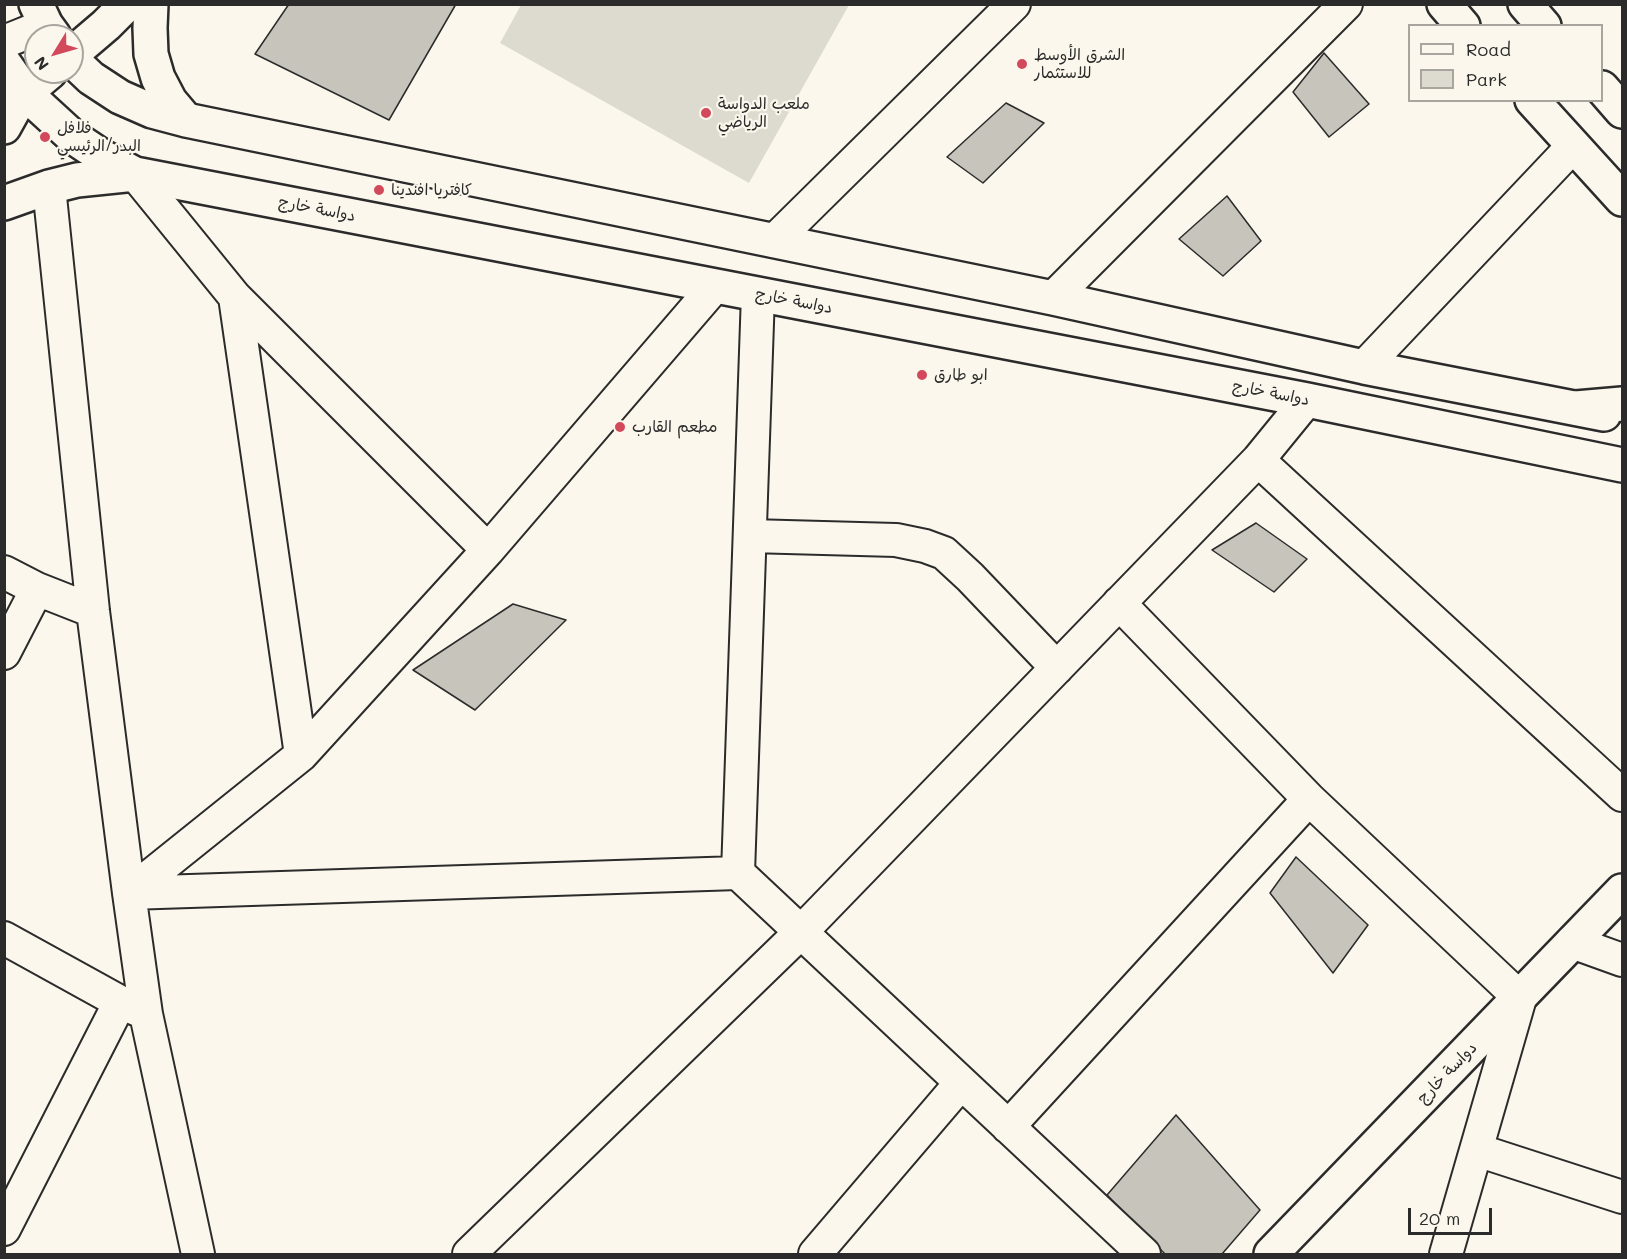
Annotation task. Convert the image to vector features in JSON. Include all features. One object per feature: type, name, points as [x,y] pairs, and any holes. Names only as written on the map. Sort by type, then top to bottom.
[{"type":"street","points":[[84,44],[127,4]]},
{"type":"street","points":[[151,4],[151,54],[158,78],[170,101],[186,120]]},
{"type":"street","points":[[774,241],[1014,4]]},
{"type":"street","points":[[1053,298],[1346,4]]},
{"type":"street","points":[[1444,4],[1461,24]]},
{"type":"street","points":[[1525,4],[1542,24]]},
{"type":"street","points":[[4,42],[45,22]]},
{"type":"street","name":"دواسة خارج","points":[[4,63],[25,93],[73,137],[103,157],[135,174],[1307,400],[1623,465]]},
{"type":"street","points":[[84,71],[120,98],[152,111],[186,120],[1053,298],[1364,367],[1623,418]]},
{"type":"street","points":[[4,127],[25,93],[36,84]]},
{"type":"street","points":[[1534,102],[1623,199]]},
{"type":"street","points":[[1364,367],[1573,146]]},
{"type":"street","points":[[4,203],[49,186],[77,180],[135,174],[235,297],[488,550]]},
{"type":"street","points":[[49,186],[93,611],[129,893],[133,1008],[198,1254]]},
{"type":"street","points":[[129,893],[301,755],[488,550],[715,286]]},
{"type":"street","points":[[738,873],[758,294]]},
{"type":"street","points":[[235,297],[301,755]]},
{"type":"street","points":[[469,1254],[801,932],[1258,460],[1307,400]]},
{"type":"street","points":[[1576,408],[1623,404]]},
{"type":"street","points":[[1258,460],[1623,795]]},
{"type":"street","points":[[750,536],[896,540],[926,546],[944,554],[970,577],[1057,668]]},
{"type":"street","points":[[4,572],[37,589],[93,611]]},
{"type":"street","points":[[4,653],[37,589]]},
{"type":"street","points":[[1119,603],[1309,800],[1520,998],[1446,1254]]},
{"type":"street","points":[[1008,1126],[1309,800]]},
{"type":"street","points":[[129,893],[738,873],[1144,1254]]},
{"type":"street","name":"دواسة خارج","points":[[1271,1254],[1623,891]]},
{"type":"street","points":[[4,938],[133,1008]]},
{"type":"street","points":[[1572,942],[1623,960]]},
{"type":"street","points":[[4,1229],[133,1008]]},
{"type":"street","points":[[815,1254],[961,1083]]},
{"type":"street","points":[[1477,1150],[1623,1197]]},
{"type":"green space","name":"ملعب الدواسة الرياضي","points":[[521,5],[849,5],[749,183],[500,43]]},
{"type":"building","points":[[289,4],[456,4],[389,120],[255,54]]},
{"type":"building","points":[[1324,53],[1369,104],[1329,137],[1293,92]]},
{"type":"building","points":[[1006,103],[1044,123],[983,183],[947,157]]},
{"type":"building","points":[[1227,196],[1261,241],[1223,276],[1179,239]]},
{"type":"building","points":[[1256,523],[1307,559],[1274,592],[1212,550]]},
{"type":"building","points":[[513,604],[566,620],[475,710],[413,670]]},
{"type":"building","points":[[1296,857],[1368,925],[1333,973],[1270,893]]},
{"type":"building","points":[[1176,1115],[1260,1210],[1222,1254],[1165,1254],[1107,1195]]},
{"type":"place","name":"الشرق الأوسط للاستثمار","points":[[1022,64]]},
{"type":"place","name":"ملعب الدواسة الرياضي","points":[[706,113]]},
{"type":"place","name":"فلافل البدر/الرئيسي","points":[[45,137]]},
{"type":"place","name":"كافتريا افندينا","points":[[379,190]]},
{"type":"place","name":"ابو طارق","points":[[922,375]]},
{"type":"place","name":"مطعم القارب","points":[[620,427]]}]
